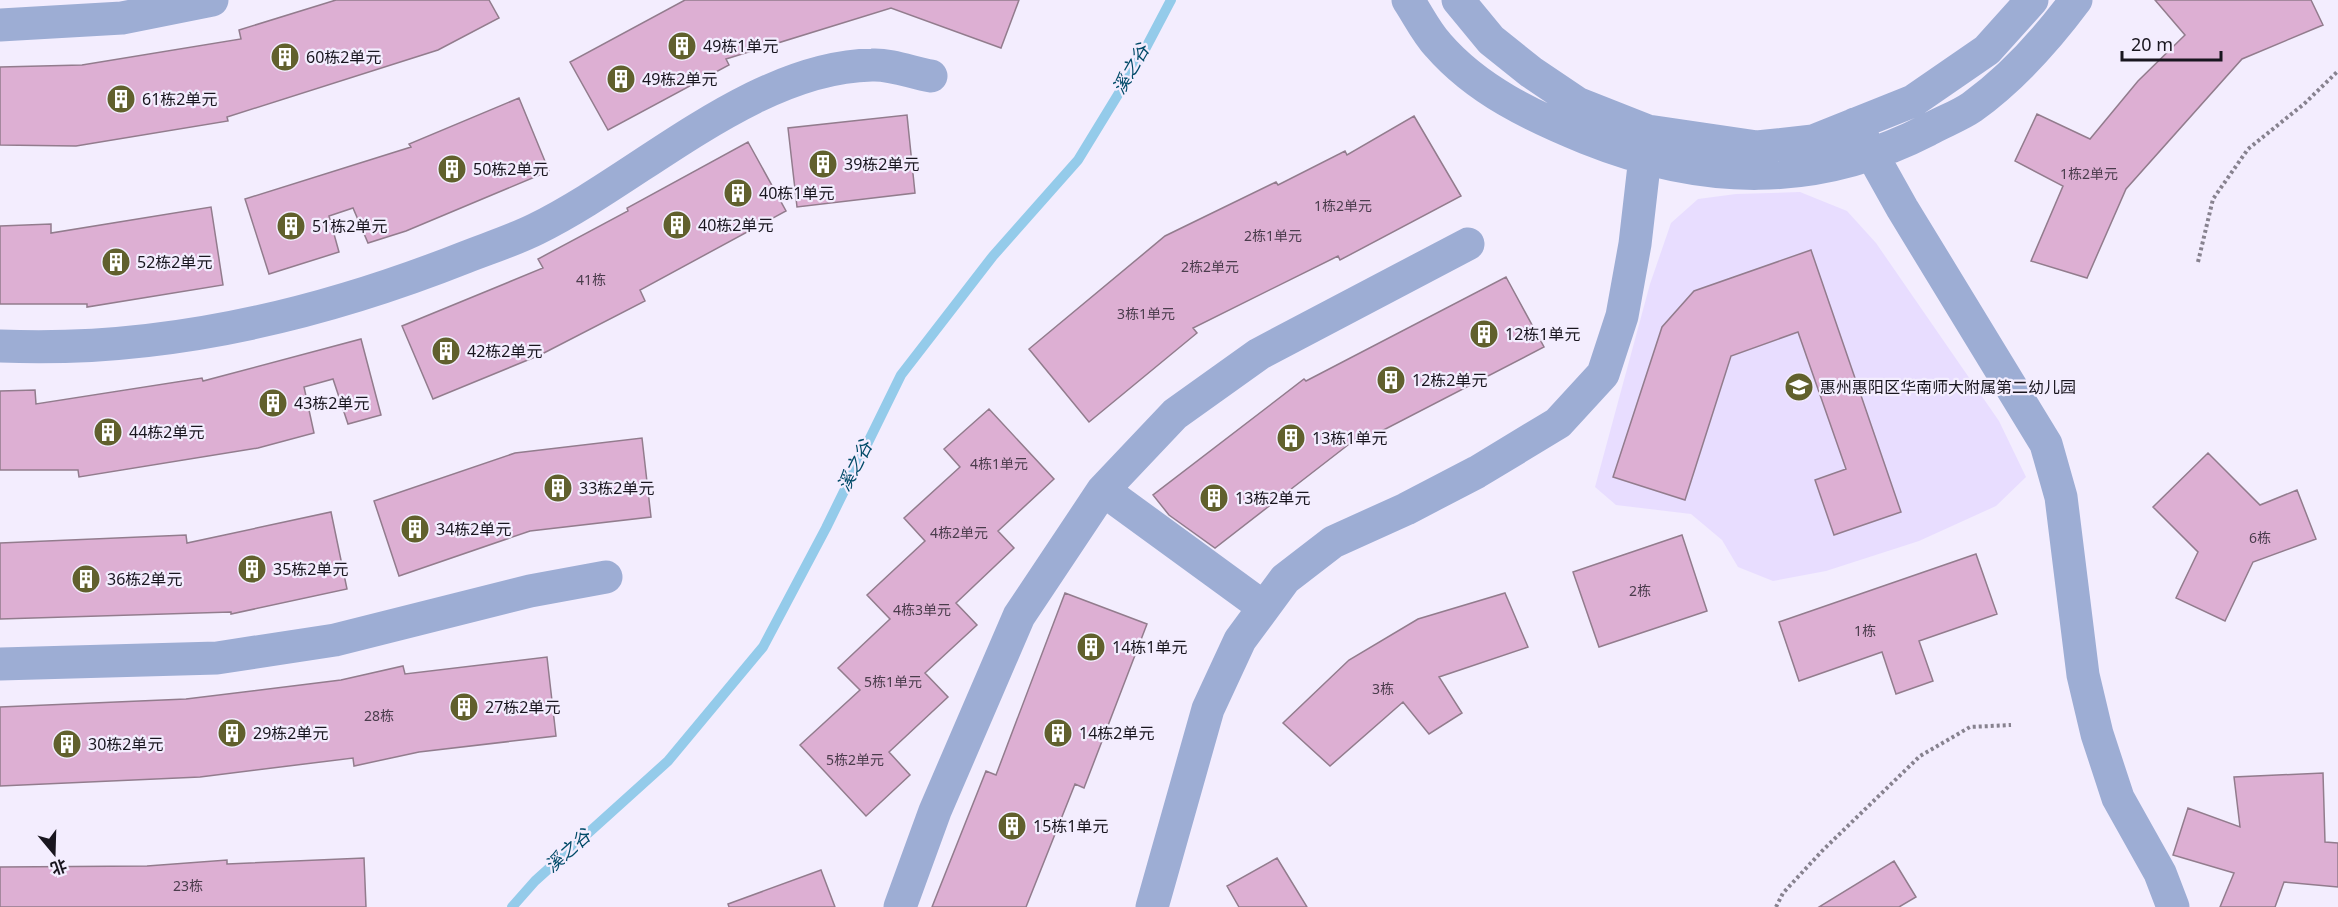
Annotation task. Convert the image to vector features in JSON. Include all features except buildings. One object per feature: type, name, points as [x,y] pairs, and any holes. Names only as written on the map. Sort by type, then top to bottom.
[{"type":"street","points":[[0,25],[122,18],[212,0]]},
{"type":"street","points":[[1408,0],[1438,45],[1478,82],[1535,118],[1616,150],[1646,144],[1757,147],[1813,141],[1913,101],[1987,50],[2032,0]]},
{"type":"street","points":[[1458,0],[1491,39],[1531,72],[1682,166],[1759,176],[1824,169],[1897,146],[1971,107],[2019,67],[2076,0]]},
{"type":"street","points":[[0,346],[109,343],[212,332],[326,304],[424,273],[536,229],[734,109],[805,75],[874,64],[931,76]]},
{"type":"street","points":[[1855,124],[1907,218],[2046,444],[2061,497],[2083,675],[2097,734],[2118,798],[2160,873],[2173,907]]},
{"type":"street","points":[[1152,907],[1208,709],[1240,640],[1262,606],[1285,579],[1333,542],[1406,509],[1477,472],[1557,423],[1603,374],[1622,316],[1635,244],[1646,144]]},
{"type":"street","points":[[900,907],[935,811],[1019,616],[1103,490],[1175,414],[1259,354],[1468,244]]},
{"type":"street","points":[[1103,490],[1262,606]]},
{"type":"street","points":[[0,664],[217,658],[335,640],[530,591],[606,577]]},
{"type":"path","points":[[2198,262],[2213,199],[2248,149],[2304,104],[2338,71]]},
{"type":"path","points":[[1776,907],[1783,893],[1823,850],[1920,756],[1970,728],[2011,725]]},
{"type":"shaded area","name":"惠州惠阳区华南师大附属第二幼儿园","points":[[1800,192],[1847,211],[1876,243],[1999,421],[2026,477],[1996,506],[1919,541],[1826,571],[1773,581],[1738,567],[1722,540],[1691,514],[1616,505],[1595,487],[1650,284],[1671,223],[1698,199],[1736,194]]},
{"type":"waterway","name":"溪之谷","points":[[512,907],[535,881],[668,761],[763,647],[826,528],[901,375],[993,256],[1078,160],[1141,57],[1171,0]]},
{"type":"place","name":"49栋1单元","points":[[682,46]]},
{"type":"place","name":"60栋2单元","points":[[285,57]]},
{"type":"place","name":"49栋2单元","points":[[621,79]]},
{"type":"place","name":"61栋2单元","points":[[121,99]]},
{"type":"place","name":"39栋2单元","points":[[823,164]]},
{"type":"place","name":"50栋2单元","points":[[452,169]]},
{"type":"place","name":"40栋1单元","points":[[738,193]]},
{"type":"place","name":"40栋2单元","points":[[677,225]]},
{"type":"place","name":"51栋2单元","points":[[291,226]]},
{"type":"place","name":"52栋2单元","points":[[116,262]]},
{"type":"place","name":"12栋1单元","points":[[1484,334]]},
{"type":"place","name":"42栋2单元","points":[[446,351]]},
{"type":"place","name":"12栋2单元","points":[[1391,380]]},
{"type":"place","name":"惠州惠阳区华南师大附属第二幼儿园","points":[[1799,387]]},
{"type":"place","name":"43栋2单元","points":[[273,403]]},
{"type":"place","name":"44栋2单元","points":[[108,432]]},
{"type":"place","name":"13栋1单元","points":[[1291,438]]},
{"type":"place","name":"33栋2单元","points":[[558,488]]},
{"type":"place","name":"13栋2单元","points":[[1214,498]]},
{"type":"place","name":"34栋2单元","points":[[415,529]]},
{"type":"place","name":"35栋2单元","points":[[252,569]]},
{"type":"place","name":"36栋2单元","points":[[86,579]]},
{"type":"place","name":"14栋1单元","points":[[1091,647]]},
{"type":"place","name":"27栋2单元","points":[[464,707]]},
{"type":"place","name":"29栋2单元","points":[[232,733]]},
{"type":"place","name":"14栋2单元","points":[[1058,733]]},
{"type":"place","name":"30栋2单元","points":[[67,744]]},
{"type":"place","name":"15栋1单元","points":[[1012,826]]}]
